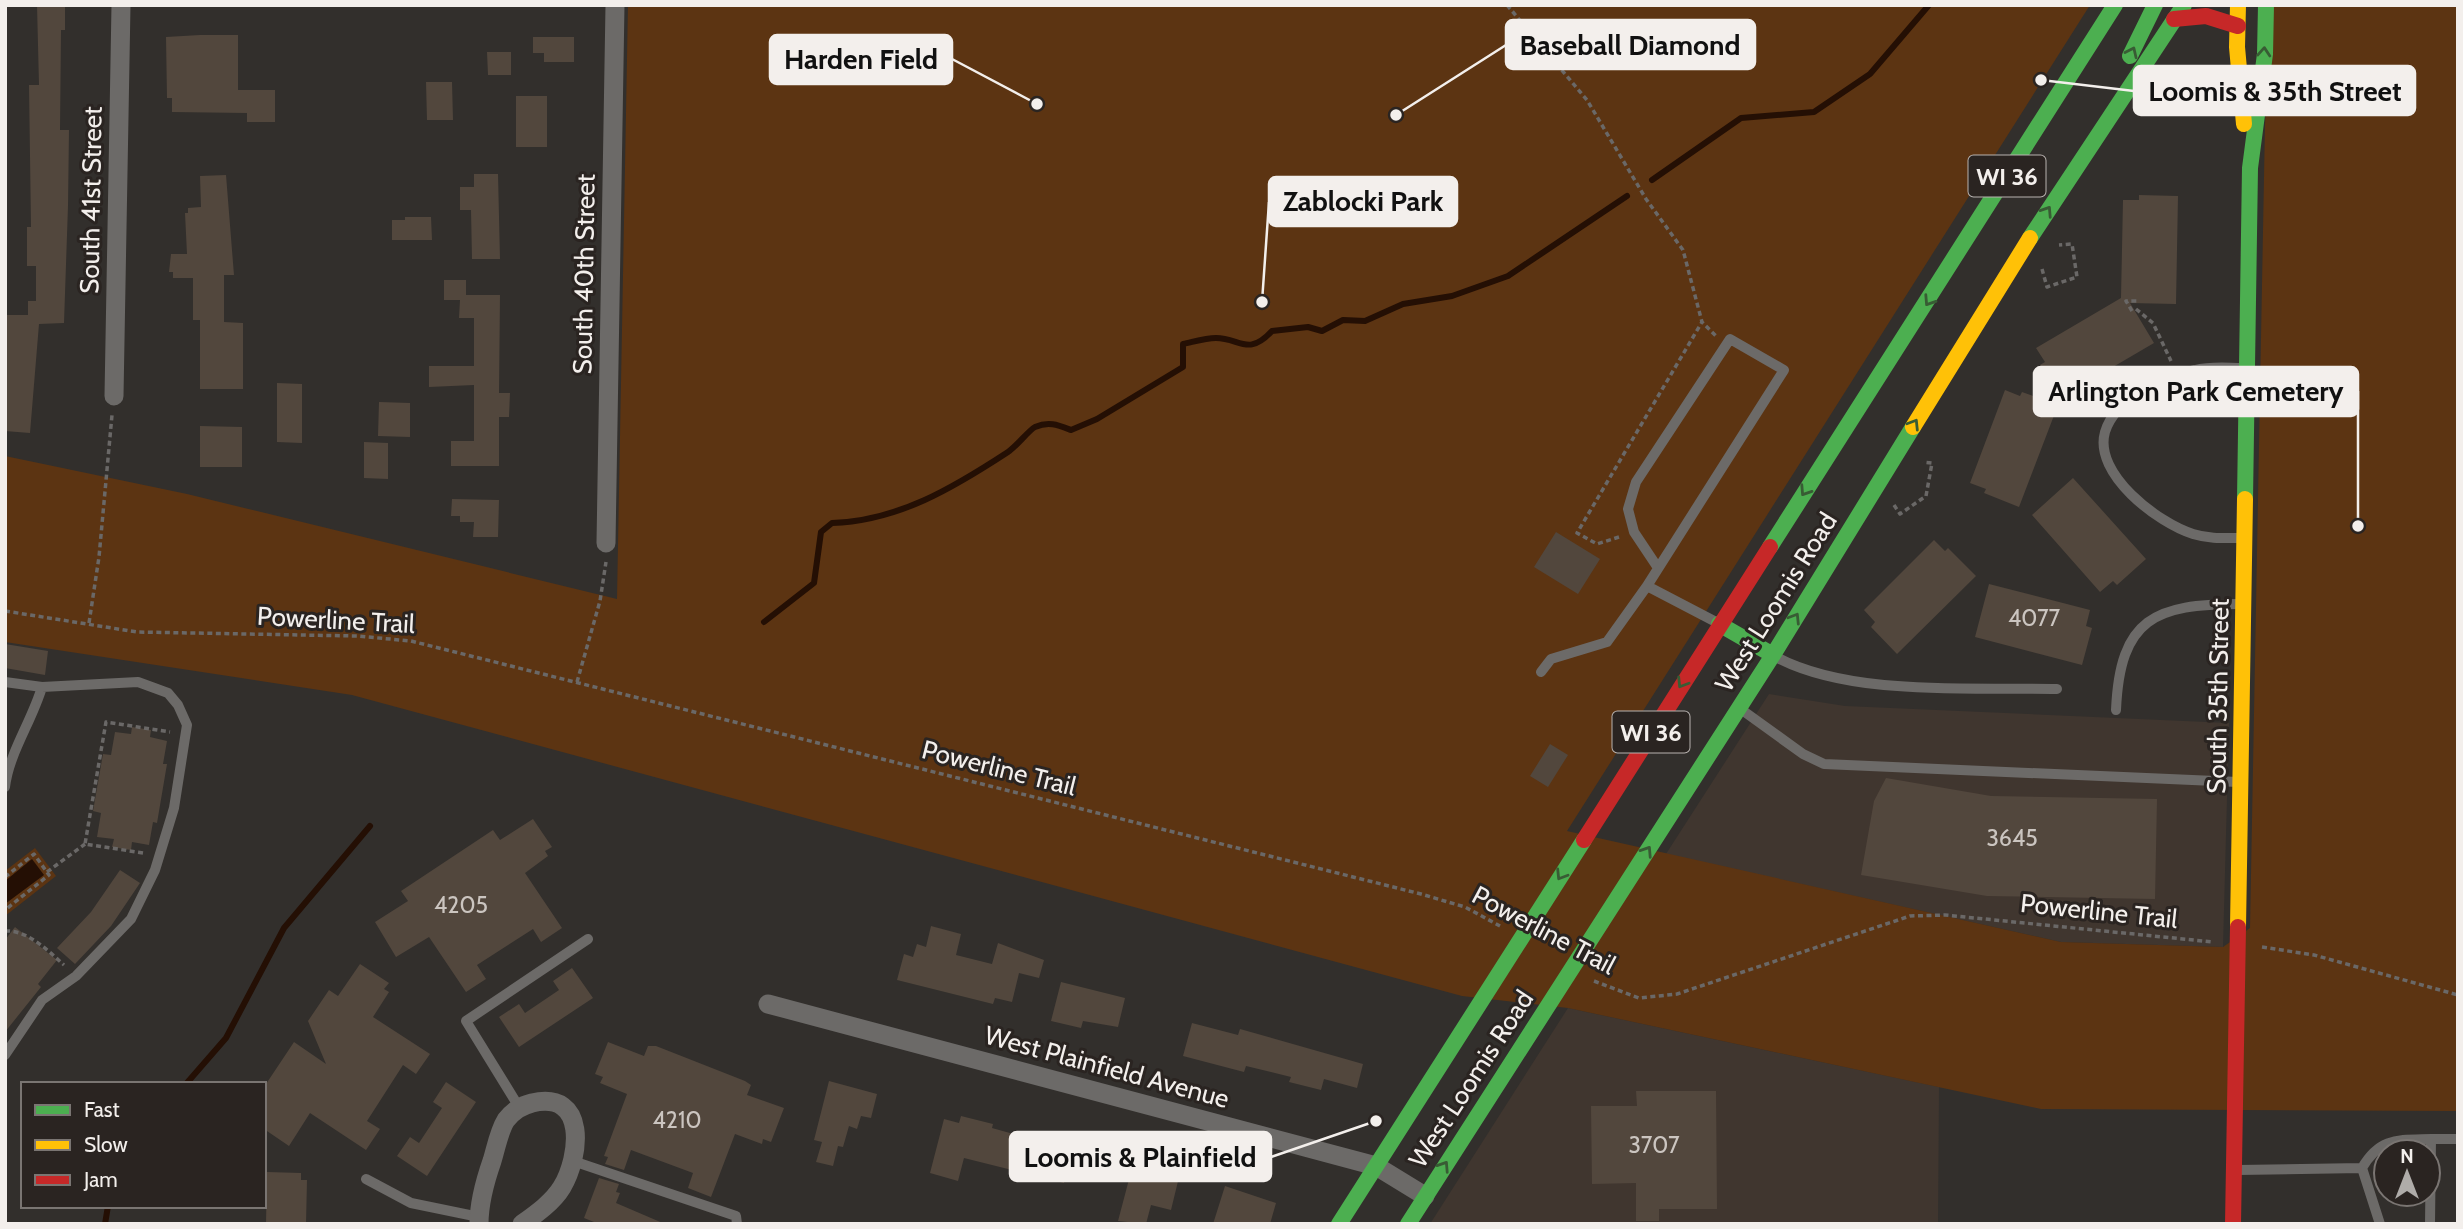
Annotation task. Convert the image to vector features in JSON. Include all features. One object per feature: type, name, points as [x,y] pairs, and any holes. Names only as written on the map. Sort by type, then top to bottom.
[{"type":"main road","name":"West Loomis Road","points":[[1339,1224],[1719,624],[1966,243],[2115,5]]},
{"type":"main road","points":[[2094,137],[2155,5]]},
{"type":"main road","name":"West Loomis Road","points":[[1408,1224],[1773,655],[2010,268],[2094,137],[2184,5]]},
{"type":"main road","name":"South 35th Street","points":[[2233,1224],[2249,369],[2250,168],[2238,5]]},
{"type":"main road","name":"South 35th Street","points":[[2250,168],[2265,54],[2266,5]]},
{"type":"main road","points":[[2174,19],[2195,14],[2213,16],[2238,26]]},
{"type":"main road","points":[[1719,624],[1773,655]]},
{"type":"street","name":"South 41st Street","points":[[114,396],[121,5]]},
{"type":"street","name":"South 40th Street","points":[[606,543],[615,5]]},
{"type":"street","name":"West Plainfield Avenue","points":[[768,1004],[1376,1166],[1425,1196]]},
{"type":"street","points":[[479,1220],[484,1185],[505,1122],[519,1107],[537,1102],[555,1103],[569,1112],[576,1128],[573,1161],[561,1189],[522,1224]]},
{"type":"lane","points":[[1541,672],[1551,659],[1607,642],[1647,586],[1784,370],[1730,339],[1636,482],[1628,509],[1634,532],[1658,568]]},
{"type":"lane","points":[[2245,538],[2194,534],[2177,528],[2146,507],[2118,481],[2106,463],[2105,433],[2123,405],[2177,375],[2211,367],[2249,369]]},
{"type":"lane","points":[[1647,586],[1719,624]]},
{"type":"lane","points":[[2116,710],[2122,666],[2133,637],[2143,624],[2158,615],[2181,608],[2244,604]]},
{"type":"lane","points":[[1773,655],[1799,669],[1848,679],[1917,687],[2057,689]]},
{"type":"lane","points":[[5,682],[42,687],[138,682],[168,693],[178,705],[187,725],[174,808],[159,856],[131,919],[76,976],[42,1000],[5,1055]]},
{"type":"lane","points":[[5,787],[6,776],[34,716],[42,687]]},
{"type":"lane","points":[[1739,707],[1803,754],[1824,764],[2241,782]]},
{"type":"lane","points":[[519,1107],[466,1021],[589,939]]},
{"type":"lane","points":[[2372,1152],[2362,1168],[2380,1224]]},
{"type":"lane","points":[[573,1161],[736,1216],[737,1224]]},
{"type":"lane","points":[[2234,1170],[2362,1168]]},
{"type":"lane","points":[[366,1179],[411,1203],[479,1220]]},
{"type":"path","points":[[1507,5],[1587,100],[1646,198],[1683,250],[1702,322],[1726,346]]},
{"type":"path","points":[[2042,269],[2047,287],[2077,277],[2072,244],[2057,245]]},
{"type":"path","points":[[2137,301],[2126,301],[2153,323],[2163,344]]},
{"type":"path","points":[[1634,532],[1597,544],[1577,533],[1702,322]]},
{"type":"path","points":[[89,624],[99,556],[114,396]]},
{"type":"path","points":[[1893,503],[1900,514],[1926,496],[1932,463],[1919,461]]},
{"type":"path","points":[[577,682],[600,601],[605,575],[606,543]]},
{"type":"path","name":"Powerline Trail","points":[[5,611],[137,632],[357,636],[411,641],[1421,894],[1465,907],[1520,939]]},
{"type":"path","points":[[47,872],[85,844],[106,722],[185,735]]},
{"type":"path","points":[[85,844],[159,856]]},
{"type":"path","points":[[5,877],[34,854],[49,875],[5,910]]},
{"type":"path","name":"Powerline Trail","points":[[1570,969],[1602,986],[1639,998],[1655,998],[1706,985],[1886,922],[1929,915],[2238,944],[2314,955],[2458,995]]},
{"type":"path","points":[[5,931],[14,930],[31,938],[76,976]]},
{"type":"shaded area","points":[[628,5],[2090,5],[1567,831],[2061,942],[2223,947],[2250,928],[2265,124],[2273,5],[2458,5],[2458,1111],[2041,1109],[1568,1008],[1462,996],[352,695],[5,642],[5,456],[187,494],[617,599]]},
{"type":"shaded area","points":[[1769,694],[1845,706],[2229,723],[2223,947],[2061,942],[1666,854]]},
{"type":"shaded area","points":[[35,848],[56,876],[5,916],[5,871]]},
{"type":"shaded area","points":[[32,859],[44,875],[5,904],[5,881]]},
{"type":"shaded area","points":[[1568,1008],[1939,1087],[1938,1224],[1430,1224]]},
{"type":"building","points":[[37,5],[65,5],[65,30],[61,30],[60,130],[69,130],[68,206],[64,323],[39,324],[30,433],[5,431],[5,315],[28,315],[28,301],[36,301],[36,266],[27,266],[27,227],[31,227],[29,85],[39,85]]},
{"type":"building","points":[[238,35],[238,90],[275,90],[275,122],[247,122],[247,113],[172,112],[172,98],[167,98],[166,37]]},
{"type":"building","points":[[533,37],[574,37],[574,62],[544,62],[544,53],[533,53]]},
{"type":"building","points":[[487,52],[511,52],[511,75],[488,75]]},
{"type":"building","points":[[426,82],[452,82],[453,120],[427,120]]},
{"type":"building","points":[[516,96],[547,96],[547,147],[516,147]]},
{"type":"building","points":[[474,174],[498,174],[500,259],[472,259],[471,210],[460,210],[460,187],[474,187]]},
{"type":"building","points":[[226,175],[234,275],[224,275],[224,322],[243,323],[243,389],[200,389],[200,320],[193,320],[193,278],[173,278],[173,272],[169,272],[171,254],[187,254],[185,213],[188,213],[188,208],[201,207],[200,176]]},
{"type":"building","points":[[2139,195],[2178,196],[2176,304],[2130,303],[2154,343],[2060,398],[2040,365],[2045,362],[2036,348],[2121,298],[2123,200],[2139,200]]},
{"type":"building","points":[[405,217],[431,217],[432,240],[392,240],[392,220],[405,220]]},
{"type":"building","points":[[444,280],[466,280],[466,295],[500,295],[499,393],[510,393],[509,417],[499,417],[499,466],[451,466],[451,441],[474,441],[474,385],[429,387],[429,366],[474,366],[474,318],[459,318],[460,300],[444,300]]},
{"type":"building","points":[[277,383],[302,384],[302,443],[277,442]]},
{"type":"building","points":[[2005,390],[2020,396],[2022,392],[2058,405],[2019,507],[1984,493],[1986,489],[1970,483]]},
{"type":"building","points":[[379,402],[410,403],[410,437],[378,436]]},
{"type":"building","points":[[200,426],[242,427],[242,467],[200,467]]},
{"type":"building","points":[[364,442],[388,443],[388,479],[364,478]]},
{"type":"building","points":[[2073,478],[2146,559],[2117,585],[2113,581],[2100,592],[2032,515]]},
{"type":"building","points":[[452,499],[499,500],[498,537],[473,537],[474,522],[460,522],[460,516],[451,516]]},
{"type":"building","points":[[1556,532],[1600,559],[1578,594],[1534,567]]},
{"type":"building","points":[[1934,540],[1945,551],[1948,548],[1976,576],[1897,654],[1871,627],[1875,622],[1864,610]]},
{"type":"building","points":[[1989,584],[2090,610],[2086,626],[2092,628],[2082,665],[1975,637]]},
{"type":"building","points":[[5,644],[48,651],[45,675],[5,668]]},
{"type":"building","points":[[132,727],[151,730],[150,737],[167,741],[163,764],[167,764],[157,823],[153,822],[149,845],[132,842],[131,850],[112,847],[114,839],[97,837],[101,813],[93,811],[103,754],[111,755],[115,732],[131,734]]},
{"type":"building","points":[[1550,744],[1568,755],[1548,787],[1530,776]]},
{"type":"building","points":[[1886,778],[1991,796],[2157,799],[2155,899],[1987,896],[1861,875],[1874,801]]},
{"type":"building","points":[[533,819],[552,847],[545,851],[548,856],[525,873],[562,928],[541,942],[533,929],[477,965],[486,979],[466,992],[429,937],[396,957],[375,922],[408,901],[401,891],[493,830],[500,840]]},
{"type":"building","points":[[120,870],[140,883],[111,926],[75,964],[57,948],[91,912]]},
{"type":"building","points":[[931,926],[961,934],[956,955],[992,964],[998,943],[1044,960],[1039,978],[1019,973],[1012,1002],[995,998],[993,1004],[897,980],[904,954],[913,957],[917,944],[926,947]]},
{"type":"building","points":[[15,927],[57,960],[38,984],[41,987],[5,1032],[5,940]]},
{"type":"building","points":[[360,964],[389,983],[384,989],[389,992],[373,1017],[430,1054],[416,1074],[403,1065],[367,1121],[380,1129],[366,1150],[310,1113],[289,1146],[266,1130],[266,1084],[294,1042],[326,1064],[308,1021],[329,990],[338,996]]},
{"type":"building","points":[[572,968],[593,998],[519,1047],[499,1017],[519,1004],[525,1013],[559,990],[553,981]]},
{"type":"building","points":[[1061,982],[1125,998],[1118,1027],[1083,1021],[1081,1028],[1051,1021]]},
{"type":"building","points":[[1192,1023],[1238,1035],[1240,1029],[1363,1064],[1357,1088],[1324,1079],[1321,1090],[1289,1082],[1291,1077],[1246,1066],[1244,1072],[1183,1056]]},
{"type":"building","points":[[608,1042],[644,1056],[648,1046],[656,1046],[745,1081],[751,1085],[747,1095],[784,1108],[771,1142],[763,1139],[762,1144],[735,1134],[711,1197],[688,1188],[693,1173],[631,1150],[624,1170],[605,1164],[608,1157],[604,1156],[627,1094],[600,1083],[603,1077],[595,1074]]},
{"type":"building","points":[[829,1081],[877,1094],[871,1118],[861,1116],[857,1129],[849,1126],[843,1147],[838,1146],[833,1166],[816,1162],[822,1142],[814,1140]]},
{"type":"building","points":[[446,1082],[476,1102],[427,1176],[397,1156],[410,1137],[419,1143],[442,1108],[433,1102]]},
{"type":"building","points":[[1636,1091],[1716,1091],[1717,1209],[1659,1209],[1659,1221],[1636,1221],[1636,1183],[1592,1184],[1591,1106],[1637,1106]]},
{"type":"building","points":[[961,1116],[993,1124],[992,1128],[1050,1144],[1052,1139],[1074,1145],[1064,1183],[964,1158],[958,1181],[930,1173],[944,1119],[959,1123]]},
{"type":"building","points":[[1150,1165],[1180,1173],[1171,1210],[1151,1205],[1146,1224],[1118,1221],[1132,1168],[1148,1172]]},
{"type":"building","points":[[267,1172],[301,1173],[301,1180],[307,1180],[306,1224],[266,1224]]},
{"type":"building","points":[[599,1178],[619,1184],[616,1192],[620,1193],[616,1203],[665,1224],[599,1224],[584,1218]]},
{"type":"building","points":[[1225,1186],[1276,1203],[1270,1224],[1213,1224]]},
{"type":"waterway","points":[[1652,180],[1741,118],[1814,112],[1870,74],[1929,5]]},
{"type":"waterway","points":[[764,622],[814,583],[821,532],[832,523],[880,516],[946,490],[1008,452],[1040,425],[1058,425],[1071,430],[1097,419],[1183,367],[1183,344],[1216,338],[1250,345],[1264,339],[1272,331],[1308,327],[1322,331],[1343,320],[1365,321],[1403,304],[1452,296],[1508,276],[1627,196]]},
{"type":"waterway","points":[[188,1082],[226,1038],[284,928],[370,826]]},
{"type":"waterway","points":[[105,1224],[108,1208]]},
{"type":"traffic: fast","points":[[1770,547],[2115,5]]},
{"type":"traffic: fast","points":[[2130,56],[2155,5]]},
{"type":"traffic: fast","points":[[2030,238],[2184,5]]},
{"type":"traffic: fast","points":[[2245,499],[2250,168],[2265,54],[2266,5]]},
{"type":"traffic: fast","points":[[1408,1224],[1773,655],[1913,427]]},
{"type":"traffic: fast","points":[[1719,624],[1773,655]]},
{"type":"traffic: fast","points":[[1339,1224],[1584,840]]},
{"type":"traffic: slow","points":[[2238,5],[2237,47],[2244,124]]},
{"type":"traffic: slow","points":[[1913,427],[2030,238]]},
{"type":"traffic: slow","points":[[2238,927],[2245,499]]},
{"type":"traffic: jam","points":[[2174,19],[2206,16],[2238,26]]},
{"type":"traffic: jam","points":[[1584,840],[1770,547]]},
{"type":"traffic: jam","points":[[2233,1224],[2238,927]]},
{"type":"place","name":"Loomis & 35th Street","points":[[2041,80]]},
{"type":"place","name":"Harden Field","points":[[1037,104]]},
{"type":"place","name":"Baseball Diamond","points":[[1396,115]]},
{"type":"place","name":"Zablocki Park","points":[[1262,302]]},
{"type":"place","name":"Arlington Park Cemetery","points":[[2358,526]]},
{"type":"place","name":"Loomis & Plainfield","points":[[1376,1121]]}]
